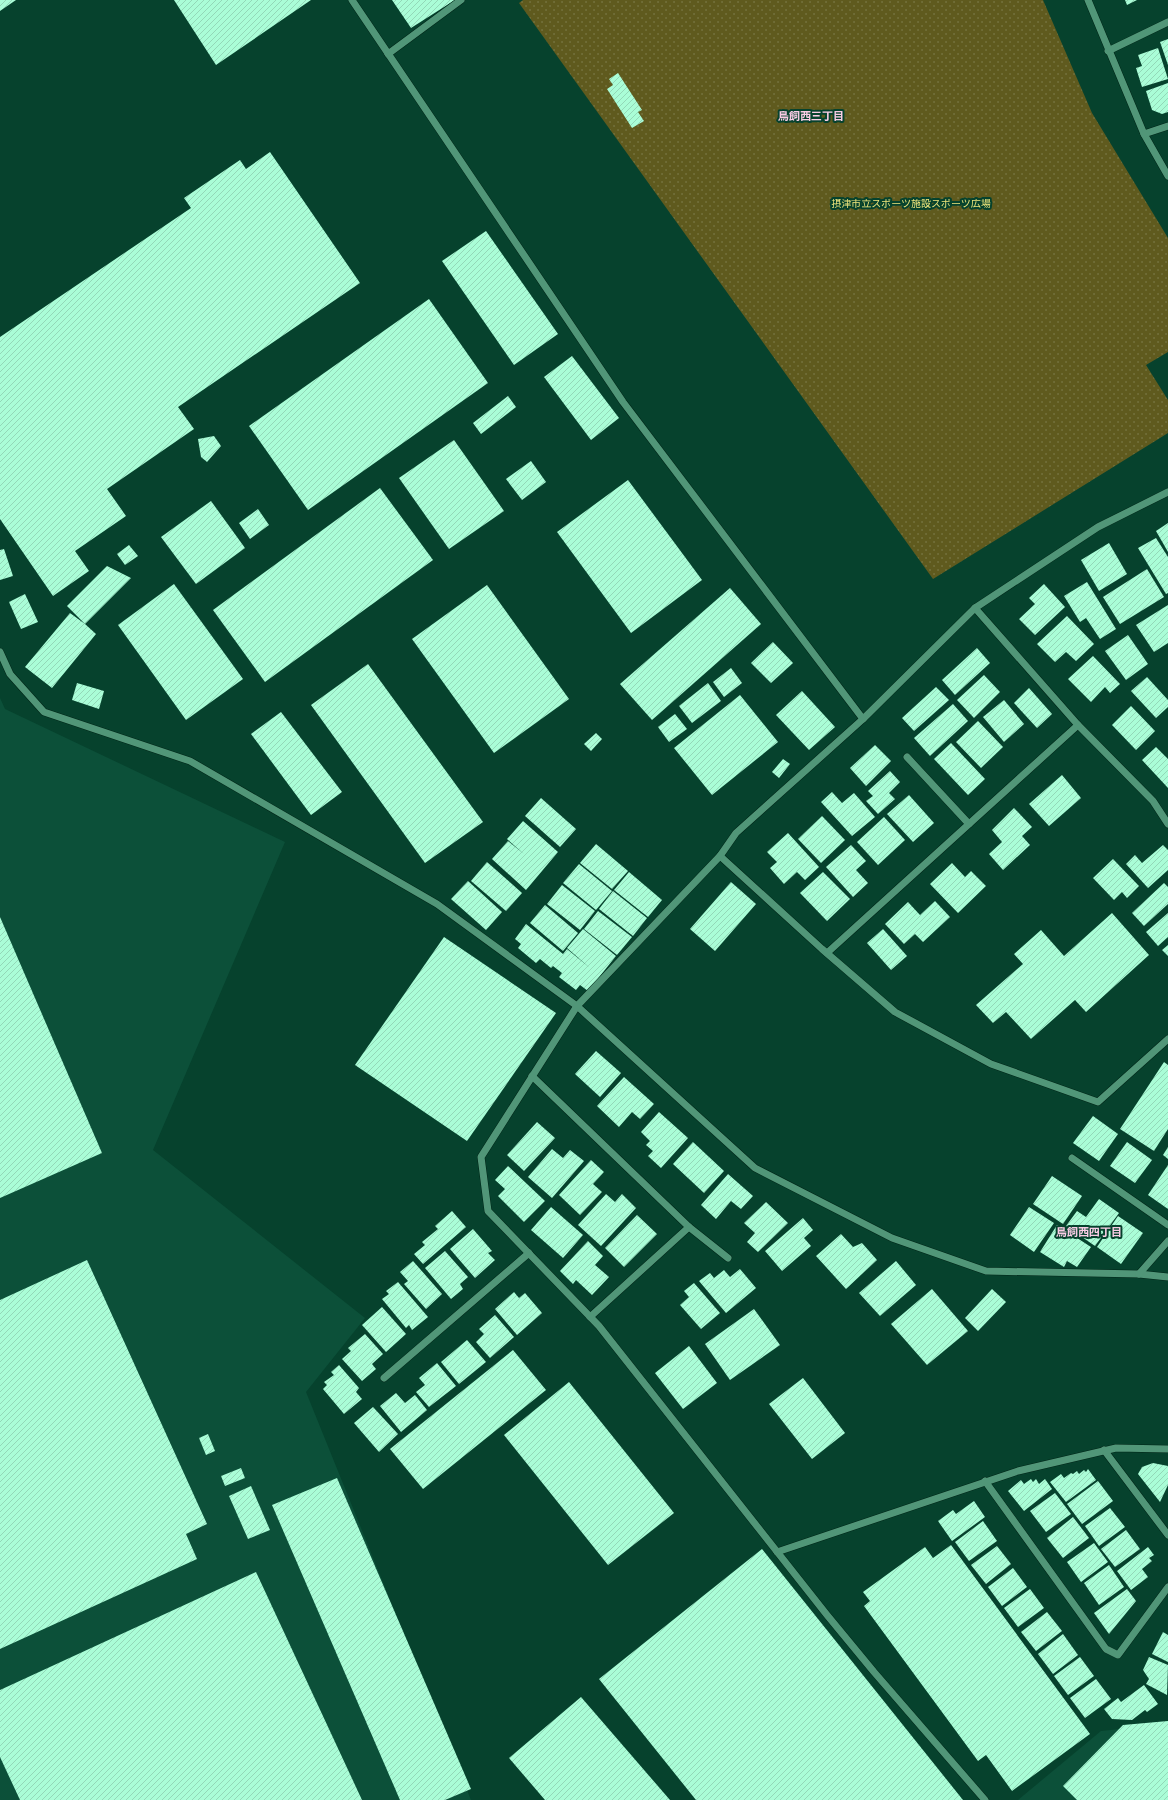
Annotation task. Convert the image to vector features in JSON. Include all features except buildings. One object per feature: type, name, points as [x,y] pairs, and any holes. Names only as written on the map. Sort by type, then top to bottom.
[{"type":"street","points":[[352,0],[623,402],[863,719]]},
{"type":"street","points":[[388,54],[461,0]]},
{"type":"street","points":[[1088,0],[1108,51],[1144,134],[1168,176]]},
{"type":"street","points":[[1108,51],[1168,22]]},
{"type":"street","points":[[1144,134],[1168,126]]},
{"type":"street","points":[[985,1800],[874,1672],[590,1317],[488,1211],[482,1157],[577,1006],[720,856],[736,833],[863,719],[975,608],[1098,527],[1168,492]]},
{"type":"street","points":[[975,608],[1078,725],[1153,801],[1168,824]]},
{"type":"street","points":[[0,652],[10,674],[44,712],[190,761],[437,904],[577,1006],[755,1168],[892,1238],[986,1271],[1139,1274],[1168,1277]]},
{"type":"street","points":[[827,953],[1078,725]]},
{"type":"street","points":[[907,757],[969,824]]},
{"type":"street","points":[[720,856],[827,953],[895,1012],[991,1064],[1098,1102],[1168,1039]]},
{"type":"street","points":[[532,1076],[689,1227],[728,1258]]},
{"type":"street","points":[[1072,1158],[1168,1224]]},
{"type":"street","points":[[590,1317],[689,1227]]},
{"type":"street","points":[[1139,1274],[1168,1241]]},
{"type":"street","points":[[384,1378],[529,1253]]},
{"type":"street","points":[[777,1552],[1018,1471],[1116,1448],[1168,1448]]},
{"type":"street","points":[[1104,1450],[1168,1535]]},
{"type":"street","points":[[985,1481],[1106,1649],[1118,1655],[1168,1587]]},
{"type":"shaded area","points":[[0,698],[5,709],[285,842],[153,1150],[365,1318],[306,1392],[471,1800],[0,1800]]},
{"type":"shaded area","points":[[1168,1724],[1168,1800],[1018,1800],[1101,1731]]},
{"type":"green space","name":"摂津市立スポーツ施設スポーツ広場","points":[[523,0],[1043,0],[1092,113],[1168,238],[1168,352],[1146,365],[1168,400],[1168,433],[933,579],[519,3]]},
{"type":"district","name":"鳥飼西三丁目","points":[[811,116]]},
{"type":"district","name":"鳥飼西四丁目","points":[[1089,1232]]}]
